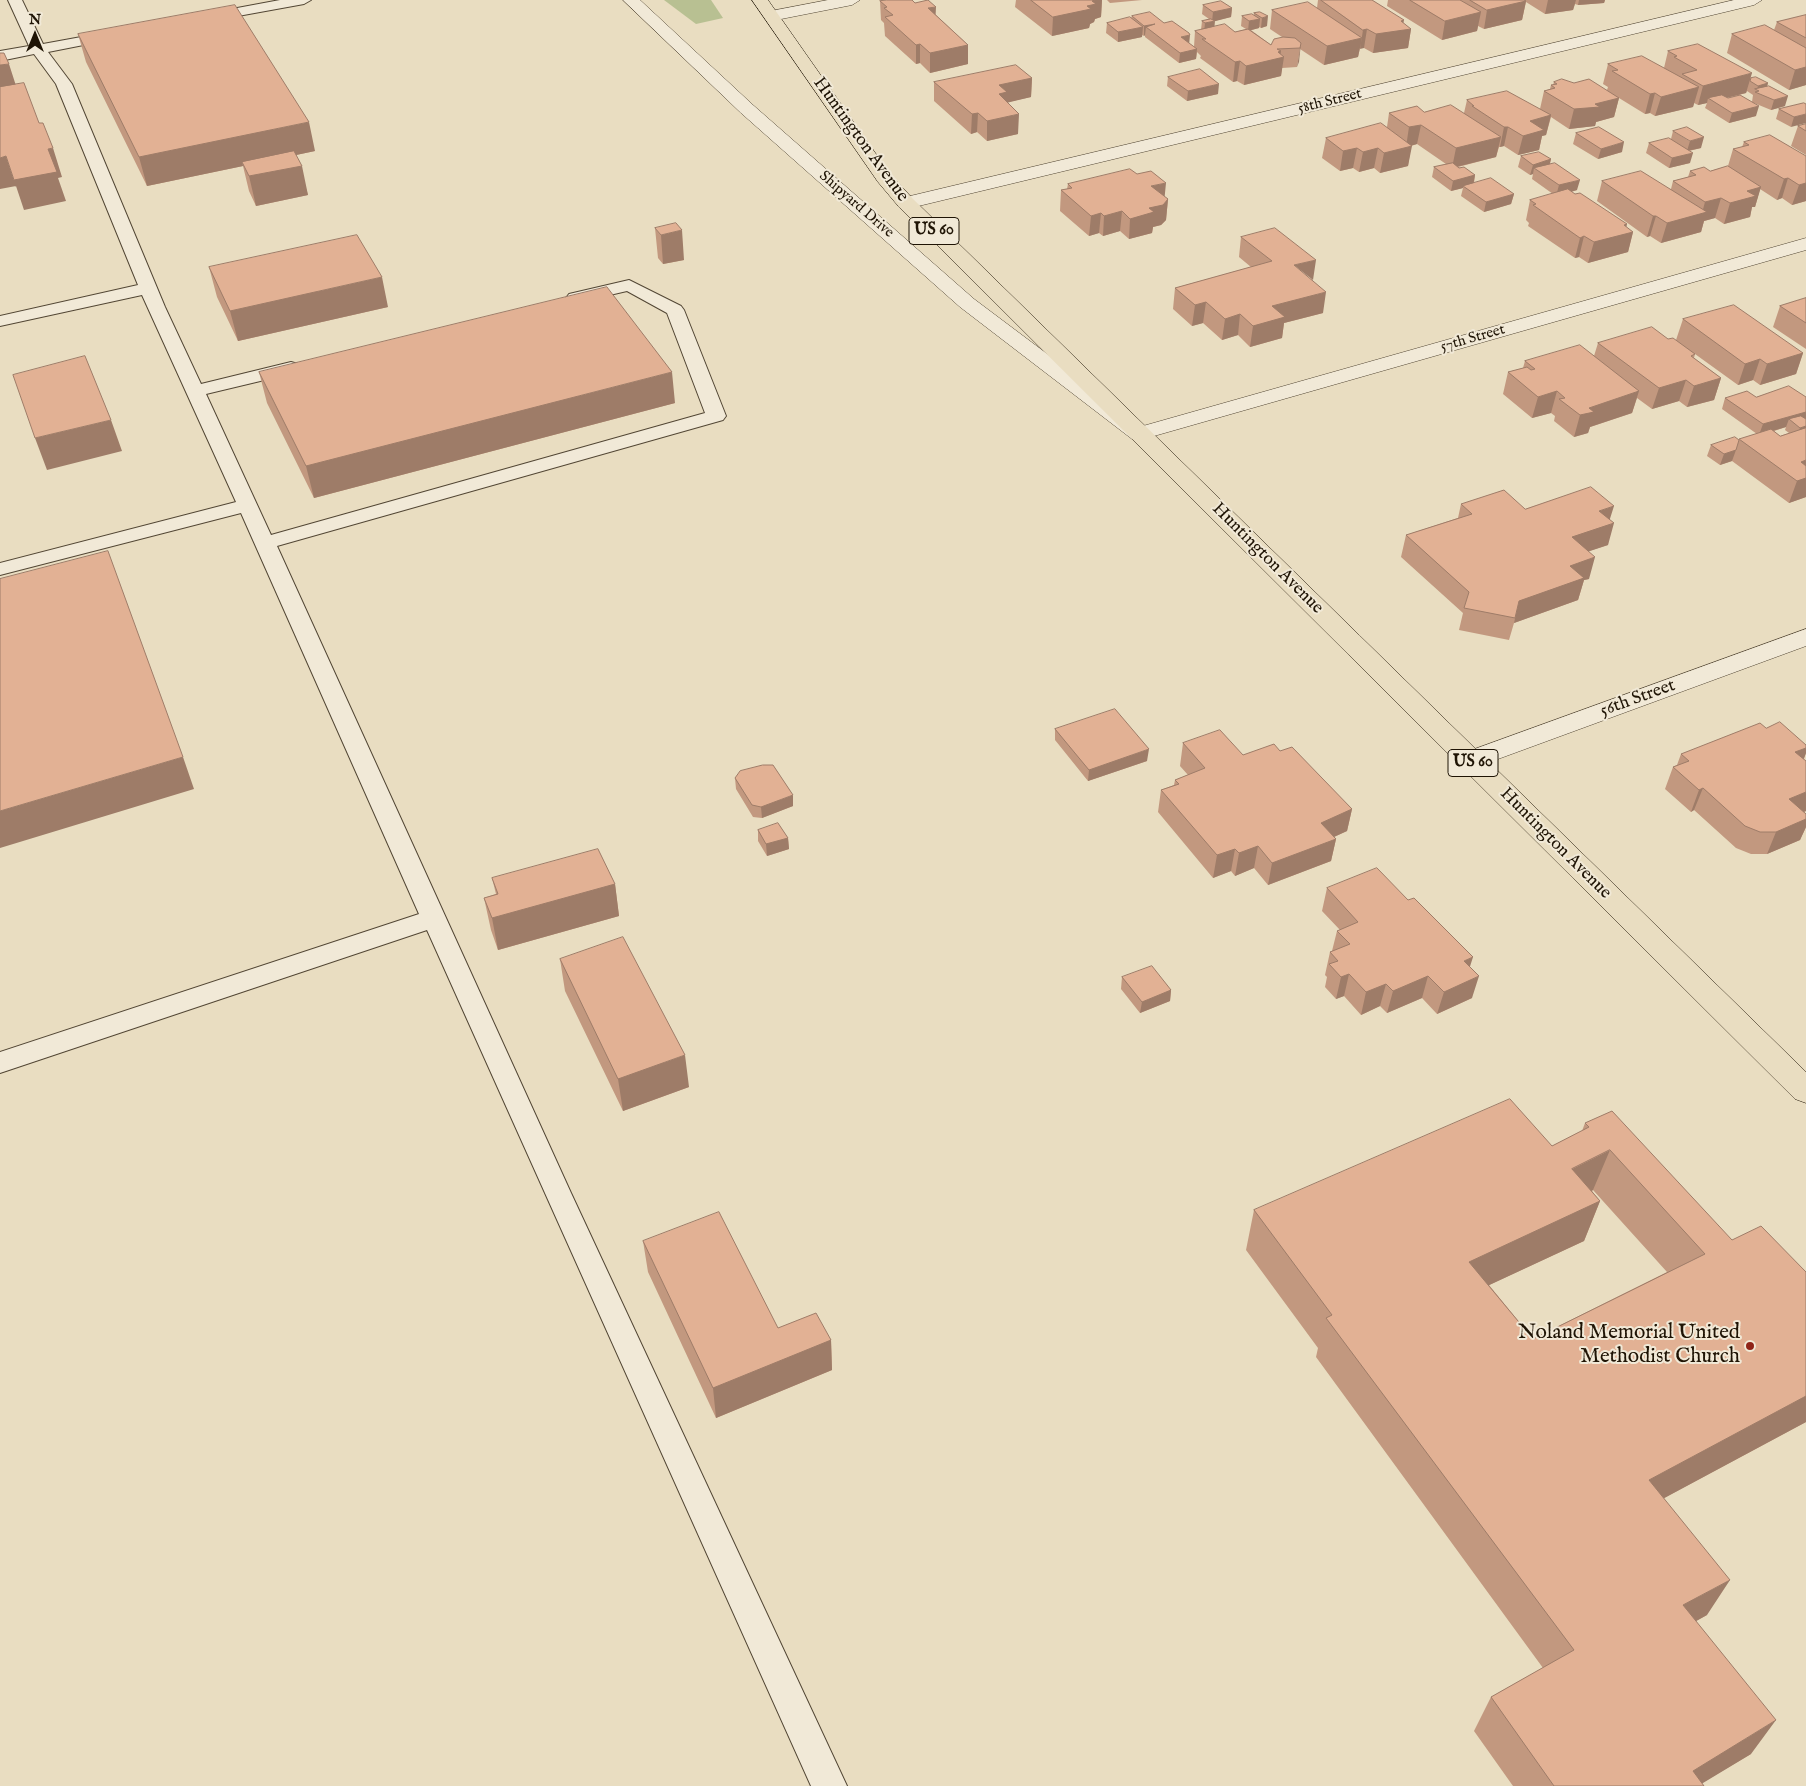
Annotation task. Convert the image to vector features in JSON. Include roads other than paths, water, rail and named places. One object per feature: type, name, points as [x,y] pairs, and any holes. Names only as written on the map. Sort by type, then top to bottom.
[{"type":"main road","name":"Huntington Avenue","points":[[760,0],[884,178],[906,203],[1806,1091]]},
{"type":"street","name":"Shipyard Drive","points":[[631,0],[747,109],[967,303],[1140,434]]},
{"type":"street","points":[[771,16],[852,0]]},
{"type":"street","name":"58th Street","points":[[906,203],[1754,0]]},
{"type":"street","name":"57th Street","points":[[1140,434],[1806,244]]},
{"type":"street","name":"56th Street","points":[[1470,760],[1806,638]]},
{"type":"lane","points":[[15,0],[38,49],[64,84],[148,288],[829,1786]]},
{"type":"lane","points":[[190,21],[304,0]]},
{"type":"lane","points":[[0,56],[133,32]]},
{"type":"lane","points":[[265,543],[716,416],[675,310],[629,285],[561,301]]},
{"type":"lane","points":[[0,321],[148,288]]},
{"type":"lane","points":[[195,391],[311,363]]},
{"type":"lane","points":[[0,568],[248,505]]},
{"type":"lane","points":[[0,1062],[435,918]]},
{"type":"place","name":"Noland Memorial United Methodist Church","points":[[1750,1346]]}]
